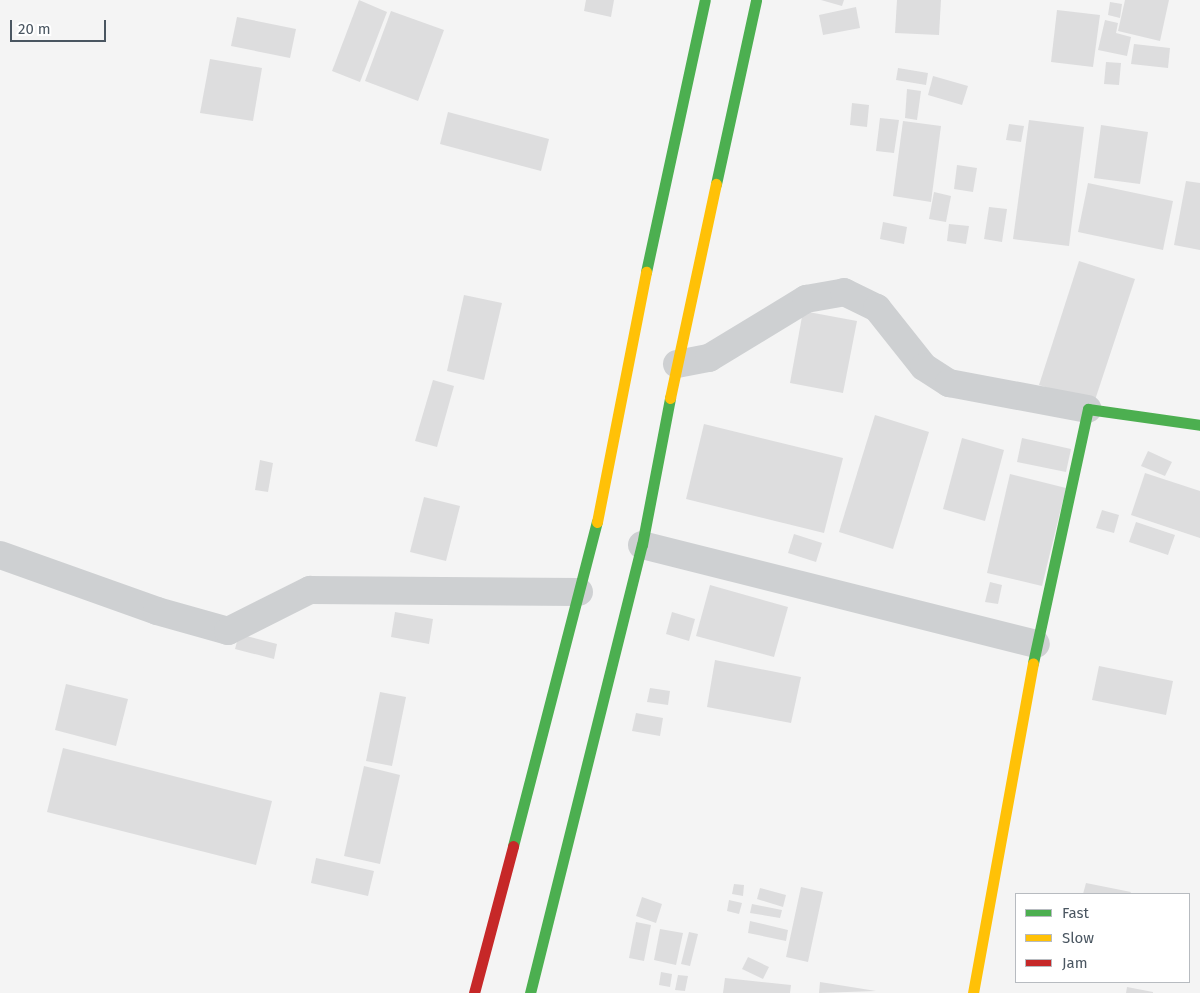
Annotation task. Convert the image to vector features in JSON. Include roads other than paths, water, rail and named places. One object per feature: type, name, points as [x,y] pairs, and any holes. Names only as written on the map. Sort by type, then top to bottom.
[{"type":"main road","points":[[474,993],[595,533],[628,352],[705,0]]},
{"type":"main road","points":[[530,993],[642,545],[676,364],[756,0]]},
{"type":"main road","points":[[973,993],[1036,644],[1088,409],[1200,425]]},
{"type":"street","points":[[676,364],[710,358],[806,299],[844,292],[876,308],[924,367],[949,383],[1088,409]]},
{"type":"street","points":[[642,545],[1036,644]]},
{"type":"street","points":[[0,555],[157,611],[228,631],[310,590],[579,592]]}]
